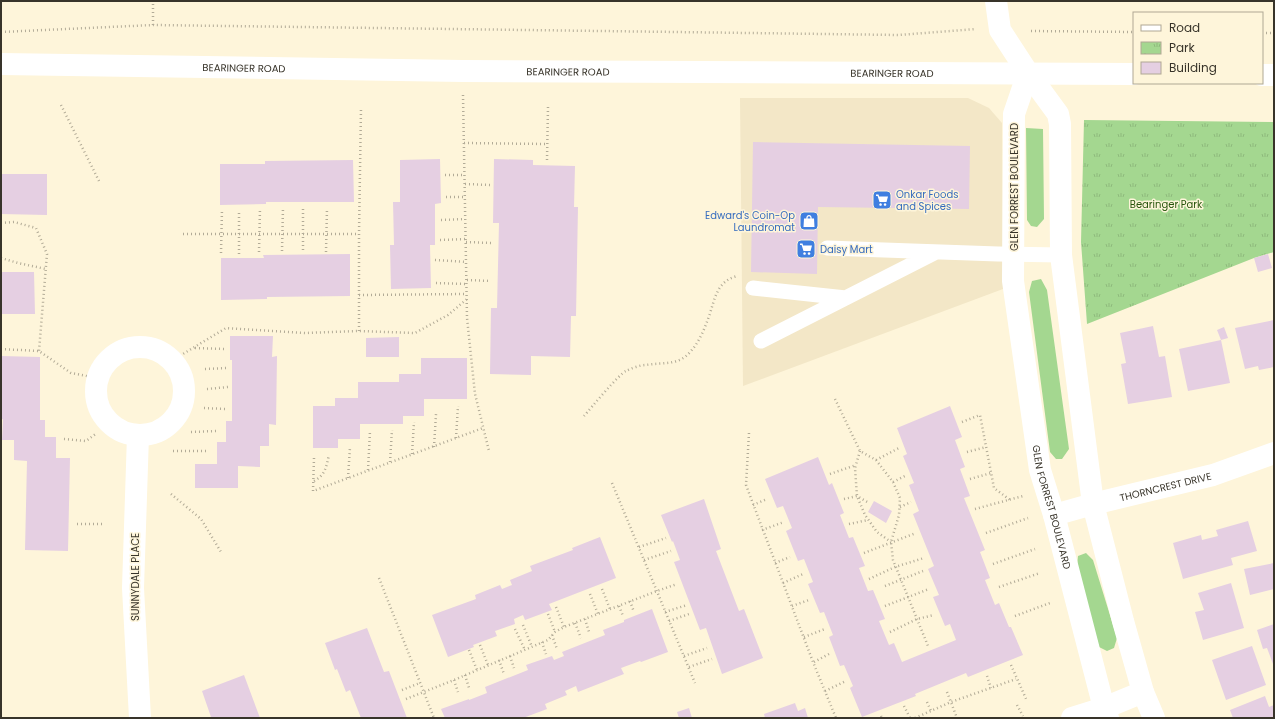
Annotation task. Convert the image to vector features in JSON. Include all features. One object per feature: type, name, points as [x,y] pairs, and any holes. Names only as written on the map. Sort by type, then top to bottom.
[{"type":"street","points":[[996,1],[1000,30],[1028,73],[1058,114],[1060,124],[1061,255],[1093,504],[1143,692],[1154,718]]},
{"type":"street","name":"BEARINGER ROAD","points":[[1,64],[463,71],[1133,74]]},
{"type":"street","name":"GLEN FORREST BOULEVARD","points":[[1028,73],[1014,114],[1013,281],[1040,470],[1054,515],[1106,713]]},
{"type":"street","points":[[1263,75],[1274,75]]},
{"type":"street","points":[[138,345],[160,350],[173,360],[180,370],[185,385],[184,399],[179,414],[168,426],[153,433],[138,436],[117,429],[110,424],[100,411],[95,394],[97,378],[105,362],[117,352],[138,345]]},
{"type":"street","name":"SUNNYDALE PLACE","points":[[138,436],[133,588],[140,718]]},
{"type":"street","name":"THORNCREST DRIVE","points":[[1054,515],[1093,504],[1213,476],[1274,453]]},
{"type":"street","points":[[1072,718],[1106,713],[1143,692]]},
{"type":"lane","points":[[827,248],[1061,255]]},
{"type":"lane","points":[[761,341],[936,252]]},
{"type":"lane","points":[[753,288],[846,298]]},
{"type":"path","points":[[153,25],[154,1]]},
{"type":"path","points":[[1,32],[153,25],[899,35],[982,29]]},
{"type":"path","points":[[1029,31],[1133,32]]},
{"type":"path","points":[[1263,33],[1274,33]]},
{"type":"path","points":[[463,71],[467,318],[475,394],[489,451]]},
{"type":"path","points":[[61,105],[99,182]]},
{"type":"path","points":[[547,160],[548,107]]},
{"type":"path","points":[[359,331],[361,108]]},
{"type":"path","points":[[464,143],[548,144]]},
{"type":"path","points":[[445,175],[465,175]]},
{"type":"path","points":[[465,184],[490,185]]},
{"type":"path","points":[[446,197],[465,197]]},
{"type":"path","points":[[303,206],[303,250]]},
{"type":"path","points":[[282,251],[284,207]]},
{"type":"path","points":[[259,252],[260,208]]},
{"type":"path","points":[[326,252],[327,208]]},
{"type":"path","points":[[221,253],[222,209]]},
{"type":"path","points":[[239,210],[239,254]]},
{"type":"path","points":[[441,220],[465,218]]},
{"type":"path","points":[[1,223],[14,222],[36,228],[47,254],[39,351]]},
{"type":"path","points":[[182,234],[359,234]]},
{"type":"path","points":[[440,240],[491,243]]},
{"type":"path","points":[[1,258],[46,269]]},
{"type":"path","points":[[435,260],[466,262]]},
{"type":"path","points":[[584,416],[624,371],[645,365],[681,360],[691,352],[701,336],[708,319],[713,300],[721,285],[730,278],[744,274],[753,288]]},
{"type":"path","points":[[467,280],[491,280]]},
{"type":"path","points":[[436,283],[467,284]]},
{"type":"path","points":[[359,295],[467,294]]},
{"type":"path","points":[[173,360],[226,328],[305,333],[359,331],[415,333],[448,315],[467,299]]},
{"type":"path","points":[[194,348],[224,348]]},
{"type":"path","points":[[1,349],[39,351],[71,373],[97,378]]},
{"type":"path","points":[[205,369],[227,368]]},
{"type":"path","points":[[207,389],[228,387]]},
{"type":"path","points":[[835,399],[860,451],[876,460],[894,482],[900,498],[900,506],[899,515],[891,542],[893,560],[928,646]]},
{"type":"path","points":[[456,438],[458,406]]},
{"type":"path","points":[[204,408],[225,409]]},
{"type":"path","points":[[434,447],[436,414]]},
{"type":"path","points":[[962,422],[980,415],[994,488],[1010,500]]},
{"type":"path","points":[[412,454],[414,422]]},
{"type":"path","points":[[314,458],[313,491],[484,428]]},
{"type":"path","points":[[390,462],[392,430]]},
{"type":"path","points":[[191,432],[216,431]]},
{"type":"path","points":[[368,470],[370,431]]},
{"type":"path","points":[[749,433],[746,485],[762,530],[836,718]]},
{"type":"path","points":[[64,439],[86,441],[97,434]]},
{"type":"path","points":[[348,478],[350,447]]},
{"type":"path","points":[[967,452],[986,447]]},
{"type":"path","points":[[876,460],[898,448]]},
{"type":"path","points":[[173,451],[206,451]]},
{"type":"path","points":[[860,451],[855,468],[857,496],[868,520],[877,532],[891,542]]},
{"type":"path","points":[[313,482],[320,477],[326,469],[328,455]]},
{"type":"path","points":[[830,474],[856,465]]},
{"type":"path","points":[[970,479],[991,473]]},
{"type":"path","points":[[894,482],[907,475]]},
{"type":"path","points":[[612,482],[695,683]]},
{"type":"path","points":[[171,494],[201,519],[221,552]]},
{"type":"path","points":[[844,499],[857,496],[869,503]]},
{"type":"path","points":[[975,509],[1024,496]]},
{"type":"path","points":[[753,505],[767,499]]},
{"type":"path","points":[[900,506],[911,502]]},
{"type":"path","points":[[986,533],[1028,518]]},
{"type":"path","points":[[849,524],[868,520]]},
{"type":"path","points":[[762,530],[784,522]]},
{"type":"path","points":[[77,524],[104,524]]},
{"type":"path","points":[[864,553],[916,534]]},
{"type":"path","points":[[639,547],[666,538]]},
{"type":"path","points":[[644,560],[671,550]]},
{"type":"path","points":[[993,564],[1035,550]]},
{"type":"path","points":[[775,563],[790,558]]},
{"type":"path","points":[[869,579],[895,567],[924,558]]},
{"type":"path","points":[[885,586],[923,571]]},
{"type":"path","points":[[999,587],[1040,573]]},
{"type":"path","points":[[783,583],[803,574]]},
{"type":"path","points":[[379,578],[434,718]]},
{"type":"path","points":[[406,699],[548,640],[555,632],[564,627],[677,584]]},
{"type":"path","points":[[885,606],[929,589]]},
{"type":"path","points":[[602,590],[610,609]]},
{"type":"path","points":[[590,594],[598,614]]},
{"type":"path","points":[[792,606],[809,600]]},
{"type":"path","points":[[630,601],[634,612]]},
{"type":"path","points":[[1014,616],[1050,603]]},
{"type":"path","points":[[666,612],[686,605]]},
{"type":"path","points":[[619,606],[623,616]]},
{"type":"path","points":[[556,607],[564,627]]},
{"type":"path","points":[[548,614],[555,632]]},
{"type":"path","points":[[669,621],[689,614]]},
{"type":"path","points":[[890,632],[917,619],[934,615]]},
{"type":"path","points":[[584,619],[589,632]]},
{"type":"path","points":[[575,623],[581,638]]},
{"type":"path","points":[[523,625],[532,646]]},
{"type":"path","points":[[515,629],[525,650]]},
{"type":"path","points":[[804,637],[825,629]]},
{"type":"path","points":[[552,635],[557,649]]},
{"type":"path","points":[[542,642],[546,654]]},
{"type":"path","points":[[480,645],[488,665]]},
{"type":"path","points":[[684,656],[707,648]]},
{"type":"path","points":[[469,650],[477,670]]},
{"type":"path","points":[[813,662],[829,654]]},
{"type":"path","points":[[510,656],[514,668]]},
{"type":"path","points":[[689,668],[712,659]]},
{"type":"path","points":[[499,660],[504,674]]},
{"type":"path","points":[[1011,665],[1026,701]]},
{"type":"path","points":[[465,675],[469,688]]},
{"type":"path","points":[[987,676],[991,688]]},
{"type":"path","points":[[915,718],[951,702],[1016,679]]},
{"type":"path","points":[[454,680],[458,692]]},
{"type":"path","points":[[825,691],[846,681]]},
{"type":"path","points":[[402,690],[420,683]]},
{"type":"path","points":[[948,692],[957,718]]},
{"type":"path","points":[[927,702],[932,711]]},
{"type":"path","points":[[1017,705],[1024,716]]},
{"type":"path","points":[[904,706],[910,718]]},
{"type":"shaded area","points":[[740,98],[968,98],[989,108],[1002,123],[1003,289],[743,386]]},
{"type":"green space","name":"Bearinger Park","points":[[1084,120],[1274,122],[1274,252],[1254,258],[1087,324],[1081,242]]},
{"type":"green space","points":[[1026,128],[1043,129],[1044,219],[1037,227],[1031,226],[1027,220]]},
{"type":"green space","points":[[1041,279],[1047,290],[1069,449],[1062,459],[1056,459],[1050,452],[1029,292],[1032,281]]},
{"type":"green space","points":[[1086,553],[1093,560],[1117,638],[1114,648],[1107,651],[1099,647],[1077,566],[1078,556]]},
{"type":"building","points":[[753,142],[970,146],[969,209],[818,207],[817,274],[751,272]]},
{"type":"building","points":[[440,159],[441,203],[435,204],[435,245],[430,245],[431,288],[391,289],[390,245],[394,245],[393,202],[400,202],[400,160]]},
{"type":"building","points":[[494,159],[533,160],[533,165],[575,166],[574,207],[578,207],[576,316],[571,316],[570,357],[531,356],[531,375],[490,374],[491,308],[497,308],[499,223],[493,223]]},
{"type":"building","points":[[353,160],[354,202],[266,202],[266,204],[220,205],[220,164],[265,164],[265,161]]},
{"type":"building","points":[[1,174],[47,174],[47,215],[1,214]]},
{"type":"building","points":[[350,254],[350,296],[267,297],[267,299],[221,300],[221,258],[264,258],[263,255]]},
{"type":"building","points":[[1268,254],[1272,268],[1258,272],[1254,258]]},
{"type":"building","points":[[1,272],[34,272],[35,314],[1,314]]},
{"type":"building","points":[[1274,320],[1274,367],[1259,370],[1258,366],[1245,369],[1235,328]]},
{"type":"building","points":[[1153,326],[1159,357],[1165,356],[1172,397],[1128,404],[1121,364],[1126,363],[1120,333]]},
{"type":"building","points":[[1224,327],[1228,338],[1221,340],[1217,330]]},
{"type":"building","points":[[230,336],[273,336],[272,357],[277,356],[276,425],[269,424],[269,446],[260,446],[260,467],[238,466],[238,488],[195,488],[195,464],[217,464],[217,442],[226,442],[226,421],[232,421],[232,360],[230,360]]},
{"type":"building","points":[[399,337],[399,357],[366,357],[366,338]]},
{"type":"building","points":[[1221,340],[1230,383],[1188,391],[1179,349]]},
{"type":"building","points":[[1,356],[40,357],[40,420],[45,420],[45,437],[56,437],[56,458],[70,458],[68,551],[25,550],[27,461],[14,460],[14,440],[2,440],[3,419],[1,420]]},
{"type":"building","points":[[421,358],[467,358],[467,399],[424,399],[424,416],[403,416],[403,424],[360,424],[360,439],[338,439],[338,448],[313,448],[313,406],[335,406],[335,398],[358,398],[358,382],[399,382],[399,374],[421,374]]},
{"type":"building","points":[[950,406],[962,437],[955,440],[965,467],[960,469],[970,496],[964,498],[985,550],[980,552],[990,578],[985,580],[995,605],[999,603],[1023,655],[968,677],[966,673],[915,694],[916,696],[862,717],[850,688],[853,686],[844,665],[840,666],[829,637],[833,635],[824,612],[820,613],[808,584],[813,582],[804,559],[798,561],[786,531],[792,528],[783,506],[777,508],[765,479],[818,457],[829,485],[832,483],[844,513],[840,515],[849,538],[853,537],[865,566],[859,568],[868,591],[873,590],[885,619],[879,621],[889,645],[894,643],[902,662],[956,640],[950,624],[945,626],[933,597],[939,595],[928,569],[934,566],[913,514],[919,511],[909,485],[914,483],[903,456],[907,454],[897,428]]},
{"type":"building","points":[[704,499],[721,549],[716,551],[739,611],[744,609],[763,658],[722,674],[706,628],[700,630],[674,562],[680,560],[661,515]]},
{"type":"building","points":[[874,501],[892,511],[886,523],[868,512]]},
{"type":"building","points":[[1248,521],[1257,551],[1231,558],[1233,565],[1183,579],[1173,543],[1201,535],[1202,540],[1218,536],[1216,530]]},
{"type":"building","points":[[600,537],[616,578],[549,604],[552,610],[525,620],[523,615],[514,619],[515,624],[495,631],[497,636],[448,657],[432,615],[476,599],[475,595],[500,585],[502,589],[512,585],[510,580],[532,571],[530,566],[573,550],[572,548]]},
{"type":"building","points":[[1274,563],[1274,589],[1250,595],[1244,569]]},
{"type":"building","points":[[1231,583],[1244,628],[1203,640],[1195,612],[1204,610],[1198,593]]},
{"type":"building","points":[[652,609],[668,652],[621,668],[624,674],[578,692],[576,686],[565,691],[567,695],[545,704],[547,709],[523,718],[445,718],[441,709],[487,693],[485,687],[528,670],[526,665],[552,656],[554,660],[564,656],[562,652],[605,635],[603,630]]},
{"type":"building","points":[[1274,624],[1273,664],[1267,648],[1263,649],[1257,630]]},
{"type":"building","points":[[367,628],[384,672],[389,671],[407,718],[361,718],[350,690],[346,692],[337,669],[335,670],[325,643]]},
{"type":"building","points":[[1252,646],[1266,685],[1226,700],[1212,660]]},
{"type":"building","points":[[244,675],[260,718],[211,717],[202,691]]},
{"type":"building","points":[[1265,696],[1269,707],[1274,705],[1274,718],[1233,718],[1230,710]]},
{"type":"building","points":[[795,703],[798,711],[805,708],[808,718],[765,718],[764,714]]},
{"type":"building","points":[[689,708],[692,718],[679,718],[677,712]]},
{"type":"place","name":"Onkar Foods and Spices","points":[[882,200]]},
{"type":"place","name":"Edward's Coin-Op Laundromat","points":[[809,221]]},
{"type":"place","name":"Daisy Mart","points":[[806,249]]}]
